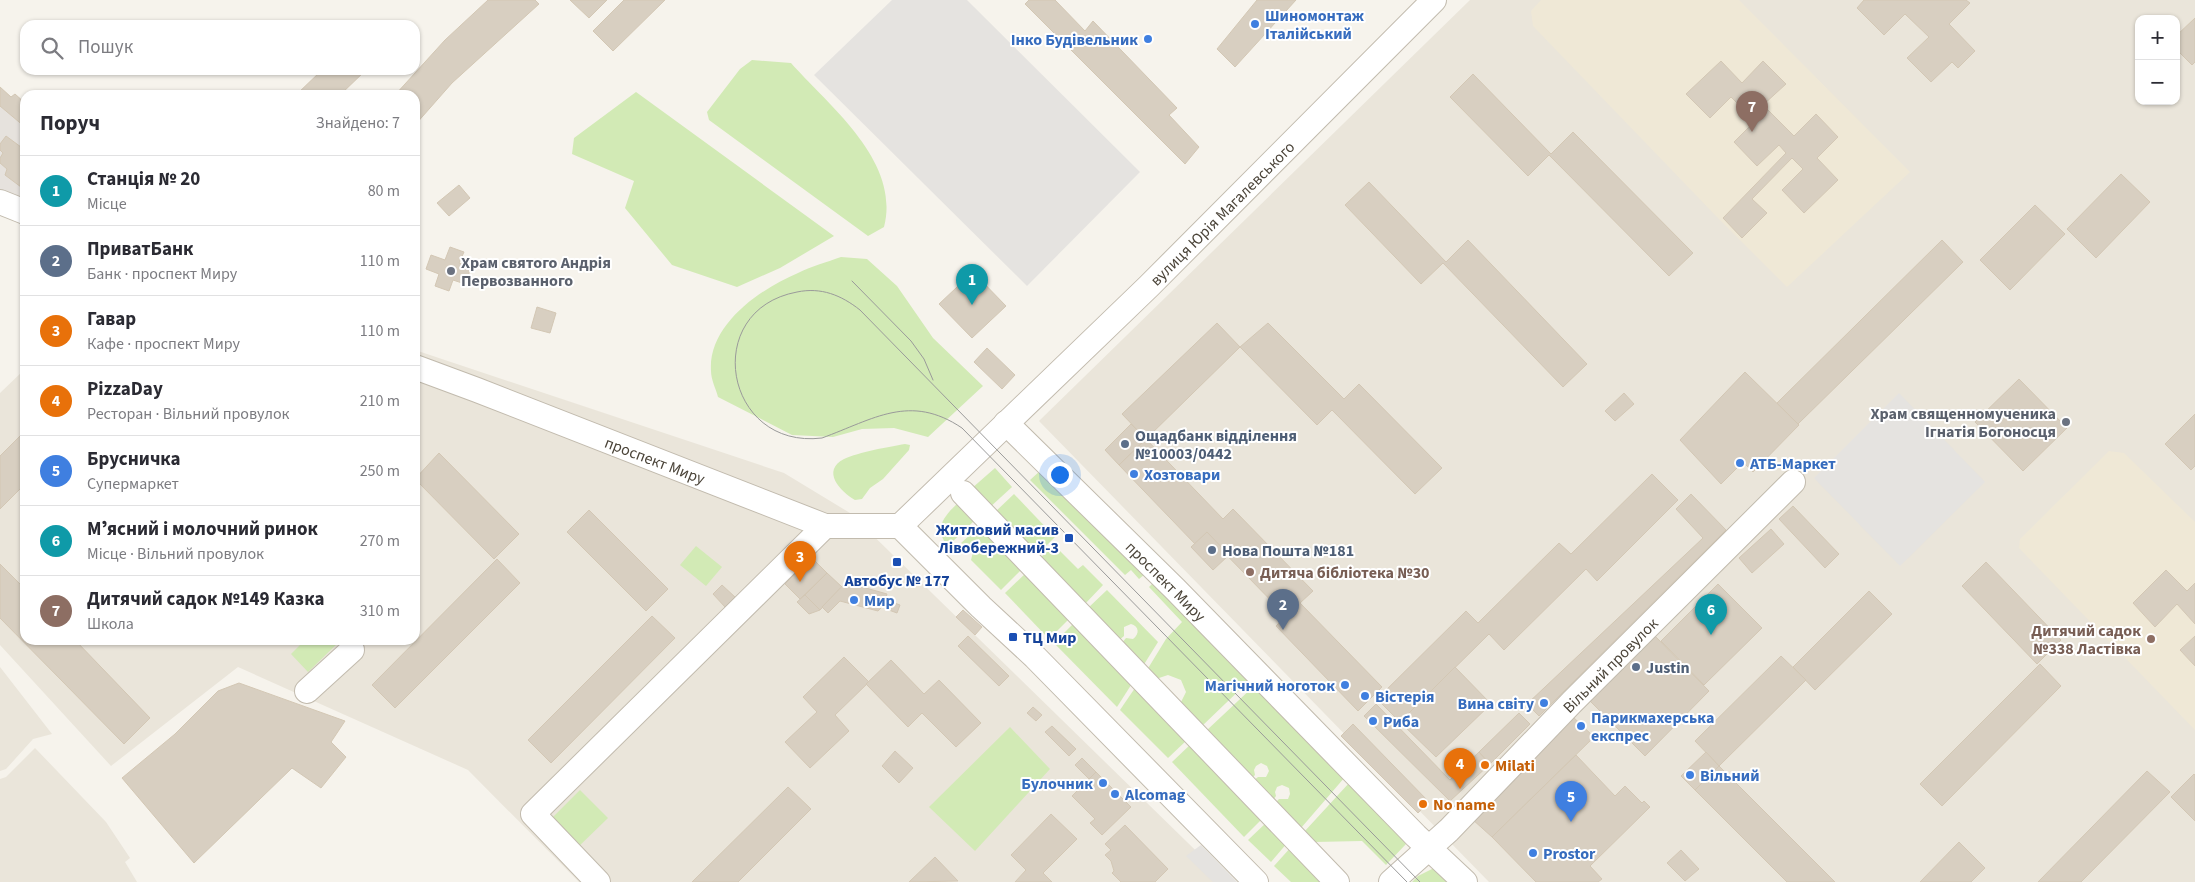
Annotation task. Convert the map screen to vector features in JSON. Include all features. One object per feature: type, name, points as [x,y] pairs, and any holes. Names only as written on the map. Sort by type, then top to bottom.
[{"type":"street","name":"вулиця Юрія Магалевського","points":[[1006,423],[1149,286],[1434,0]]},
{"type":"street","points":[[0,202],[20,210]]},
{"type":"street","name":"проспект Миру","points":[[420,369],[825,526],[900,526]]},
{"type":"street","points":[[1006,423],[900,526],[1035,657],[1256,882]]},
{"type":"street","name":"проспект Миру","points":[[1006,423],[1175,589],[1428,847],[1465,882]]},
{"type":"street","name":"Вільний провулок","points":[[1428,847],[1462,816],[1572,702],[1793,482]]},
{"type":"street","points":[[963,493],[1337,882]]},
{"type":"street","points":[[598,882],[533,814],[825,526]]},
{"type":"street","points":[[307,691],[352,650]]},
{"type":"street","points":[[1391,882],[1428,847]]},
{"type":"shaded area","points":[[892,0],[967,0],[1140,172],[1027,286],[814,75]]},
{"type":"shaded area","points":[[1470,0],[2195,0],[2195,882],[1489,882],[1039,421]]},
{"type":"shaded area","points":[[1541,0],[1739,0],[1910,172],[1787,287],[1533,26],[1531,11]]},
{"type":"shaded area","points":[[0,87],[11,97],[15,94],[20,98],[20,198],[0,189]]},
{"type":"shaded area","points":[[420,352],[784,473],[850,513],[1228,882],[579,882],[468,770],[238,667],[111,766],[0,645],[0,393],[20,374],[20,645],[420,645]]},
{"type":"shaded area","points":[[1899,393],[1985,482],[1900,566],[1814,478]]},
{"type":"shaded area","name":"Дитячий садок №338 Ластівка","points":[[2109,451],[2124,453],[2195,522],[2195,730],[2019,548],[2020,539]]},
{"type":"shaded area","points":[[0,667],[52,734],[33,739],[6,769],[0,771]]},
{"type":"shaded area","points":[[35,748],[106,822],[130,858],[125,862],[137,882],[0,882],[0,779],[6,777]]},
{"type":"shaded area","points":[[1201,845],[1237,882],[1213,882],[1186,856]]},
{"type":"green space","points":[[752,60],[791,63],[842,116],[858,136],[872,157],[882,180],[886,203],[884,227],[868,236],[709,120],[707,112],[740,69]]},
{"type":"green space","points":[[636,92],[834,236],[780,268],[737,287],[672,265],[625,208],[634,181],[572,154],[574,138]]},
{"type":"green space","points":[[841,257],[867,259],[897,286],[933,338],[983,386],[928,437],[894,428],[862,429],[833,437],[792,435],[718,397],[711,374],[712,354],[727,324],[753,299],[783,280],[814,266]]},
{"type":"green space","points":[[905,444],[910,445],[909,450],[883,479],[870,488],[862,499],[855,500],[849,496],[835,481],[834,469],[844,459],[865,452]]},
{"type":"green space","points":[[995,468],[1012,487],[989,508],[971,489]]},
{"type":"green space","points":[[1040,471],[1145,574],[1139,579],[1131,570],[1125,575],[1030,480]]},
{"type":"green space","points":[[1014,494],[1055,537],[1036,556],[994,513]]},
{"type":"green space","points":[[958,503],[975,520],[948,546],[941,534],[942,523],[948,513]]},
{"type":"green space","points":[[981,525],[1022,569],[1001,590],[971,560],[973,552],[970,547],[961,543]]},
{"type":"green space","points":[[1054,545],[1078,569],[1083,565],[1103,585],[1084,605],[1039,559]]},
{"type":"green space","points":[[696,546],[722,567],[706,586],[680,565]]},
{"type":"green space","points":[[1027,572],[1070,618],[1049,639],[1005,593]]},
{"type":"green space","points":[[1153,583],[1250,680],[1202,726],[1180,704],[1186,692],[1181,680],[1168,675],[1156,679],[1147,670],[1166,639],[1182,622],[1149,587]]},
{"type":"green space","points":[[1107,590],[1158,642],[1143,666],[1121,644],[1126,638],[1133,639],[1135,637],[1138,633],[1136,626],[1131,624],[1124,627],[1124,636],[1118,641],[1087,609]]},
{"type":"green space","points":[[1075,622],[1133,682],[1117,707],[1054,643]]},
{"type":"green space","points":[[300,645],[336,645],[308,672],[291,654]]},
{"type":"green space","points":[[1137,685],[1188,739],[1168,758],[1120,710]]},
{"type":"green space","points":[[1255,685],[1345,777],[1301,828],[1276,802],[1279,799],[1288,799],[1290,794],[1289,788],[1282,785],[1277,787],[1276,796],[1273,800],[1254,780],[1258,777],[1266,777],[1269,771],[1267,766],[1261,763],[1256,766],[1254,770],[1255,775],[1252,778],[1206,731]]},
{"type":"green space","points":[[1010,727],[1050,769],[975,851],[929,807]]},
{"type":"green space","points":[[1192,743],[1264,817],[1244,837],[1172,762]]},
{"type":"green space","points":[[1350,782],[1404,837],[1406,844],[1386,865],[1362,841],[1314,842],[1304,832]]},
{"type":"green space","points":[[580,790],[608,818],[574,851],[547,823]]},
{"type":"green space","points":[[1268,821],[1288,842],[1271,862],[1248,840]]},
{"type":"green space","points":[[1292,846],[1327,882],[1291,882],[1274,866]]},
{"type":"green space","points":[[1434,868],[1448,882],[1412,882],[1418,876]]},
{"type":"building","points":[[488,0],[535,0],[539,4],[452,83],[420,119],[420,90],[400,90],[413,75],[420,75],[420,68],[445,40]]},
{"type":"building","points":[[570,0],[607,0],[589,18]]},
{"type":"building","points":[[624,0],[665,0],[613,51],[593,31]]},
{"type":"building","points":[[1029,0],[1055,0],[1085,31],[1093,21],[1177,108],[1169,115],[1199,147],[1185,164],[1025,4]]},
{"type":"building","name":"Шиномонтаж Італійський","points":[[1257,0],[1296,0],[1235,67],[1217,49]]},
{"type":"building","points":[[1864,0],[1966,0],[1970,3],[1949,24],[1975,51],[1958,68],[1952,62],[1931,82],[1907,58],[1929,37],[1905,14],[1884,35],[1857,8]]},
{"type":"building","points":[[2195,18],[2195,62],[2192,65],[2180,53],[2180,32]]},
{"type":"building","points":[[1721,61],[1742,83],[1763,61],[1786,84],[1763,105],[1794,136],[1816,114],[1838,137],[1817,158],[1838,180],[1804,213],[1782,190],[1803,169],[1792,158],[1752,199],[1767,213],[1742,238],[1723,218],[1786,153],[1779,145],[1757,166],[1734,142],[1755,121],[1731,97],[1710,118],[1686,94]]},
{"type":"building","points":[[1473,74],[1551,154],[1573,132],[1693,253],[1669,276],[1549,155],[1528,176],[1450,97]]},
{"type":"building","points":[[317,75],[361,75],[345,90],[301,90]]},
{"type":"building","points":[[0,87],[11,97],[15,94],[20,98],[20,123],[0,106]]},
{"type":"building","points":[[6,136],[20,146],[20,186],[5,175],[7,169],[0,163],[3,153],[0,150],[0,144]]},
{"type":"building","points":[[2121,174],[2150,202],[2096,258],[2067,229]]},
{"type":"building","points":[[1369,182],[1446,262],[1468,240],[1587,364],[1563,387],[1443,263],[1421,284],[1345,205]]},
{"type":"building","points":[[459,185],[470,198],[449,216],[437,203]]},
{"type":"building","points":[[2035,205],[2065,234],[2010,290],[1980,260]]},
{"type":"building","points":[[1942,240],[1963,262],[1798,424],[1777,403]]},
{"type":"building","name":"Храм святого Андрія Первозванного","points":[[450,247],[464,252],[459,263],[471,268],[465,284],[453,280],[449,291],[435,286],[439,274],[426,269],[431,255],[445,260]]},
{"type":"building","points":[[973,272],[1006,306],[972,338],[939,304]]},
{"type":"building","points":[[537,307],[556,313],[550,333],[531,328]]},
{"type":"building","points":[[1217,323],[1240,347],[1146,439],[1122,414]]},
{"type":"building","points":[[1268,323],[1344,399],[1359,384],[1442,468],[1415,494],[1332,410],[1317,425],[1240,347]]},
{"type":"building","points":[[987,348],[1015,375],[1002,389],[974,362]]},
{"type":"building","points":[[1745,372],[1799,425],[1753,472],[1743,462],[1721,484],[1680,440]]},
{"type":"building","points":[[2019,379],[2067,428],[2023,471],[1975,422]]},
{"type":"building","points":[[1624,393],[1634,404],[1615,421],[1605,411]]},
{"type":"building","points":[[2195,414],[2195,466],[2191,470],[2165,444]]},
{"type":"building","name":"Ощадбанк відділення №10003/0442","points":[[1131,424],[1146,439],[1119,465],[1105,450]]},
{"type":"building","points":[[20,436],[20,489],[0,509],[0,456]]},
{"type":"building","points":[[1146,439],[1223,519],[1233,509],[1313,591],[1300,603],[1382,687],[1358,711],[1276,626],[1286,616],[1207,535],[1196,545],[1119,465]]},
{"type":"building","points":[[439,453],[519,534],[494,559],[420,484],[420,474]]},
{"type":"building","points":[[1652,474],[1678,500],[1597,581],[1586,569],[1504,650],[1489,634],[1400,722],[1377,699],[1466,611],[1478,623],[1559,543],[1571,554]]},
{"type":"building","points":[[1691,494],[1726,530],[1539,716],[1527,704],[1703,538],[1676,509]]},
{"type":"building","points":[[1793,506],[1839,554],[1825,568],[1779,519]]},
{"type":"building","points":[[589,510],[668,589],[646,611],[567,532]]},
{"type":"building","points":[[1771,529],[1784,544],[1752,573],[1739,558]]},
{"type":"building","points":[[1207,532],[1229,555],[1213,570],[1191,547]]},
{"type":"building","points":[[811,557],[827,573],[800,599],[785,584]]},
{"type":"building","points":[[497,559],[520,583],[395,708],[372,685],[412,645],[420,645],[420,637]]},
{"type":"building","points":[[1986,562],[2061,640],[2037,664],[1962,586]]},
{"type":"building","points":[[0,564],[20,584],[20,638],[0,618]]},
{"type":"building","points":[[2166,570],[2187,591],[2195,583],[2195,624],[2177,604],[2155,627],[2133,603]]},
{"type":"building","points":[[827,573],[842,587],[820,610],[805,595]]},
{"type":"building","points":[[847,581],[887,594],[885,600],[888,601],[878,611],[840,601],[828,613],[822,607]]},
{"type":"building","points":[[1718,584],[1762,628],[1704,685],[1661,641]]},
{"type":"building","points":[[722,585],[735,597],[725,607],[713,594]]},
{"type":"building","points":[[1869,591],[1892,614],[1815,690],[1793,667]]},
{"type":"building","points":[[805,595],[820,610],[809,614],[797,602]]},
{"type":"building","points":[[889,601],[900,605],[897,613],[886,609]]},
{"type":"building","points":[[963,610],[982,627],[975,635],[956,617]]},
{"type":"building","points":[[652,616],[675,638],[551,763],[528,740]]},
{"type":"building","points":[[1654,635],[1709,691],[1645,756],[1589,700]]},
{"type":"building","points":[[968,636],[1009,676],[999,686],[958,646]]},
{"type":"building","points":[[2195,636],[2195,666],[2180,650]]},
{"type":"building","points":[[27,645],[80,645],[150,718],[124,744]]},
{"type":"building","points":[[1781,656],[1806,680],[1719,766],[1695,741]]},
{"type":"building","points":[[844,657],[869,682],[835,715],[849,731],[810,768],[785,742],[817,712],[803,697]]},
{"type":"building","points":[[891,660],[924,694],[939,680],[981,723],[956,747],[922,713],[908,727],[866,684]]},
{"type":"building","points":[[2040,664],[2061,686],[1942,806],[1920,784]]},
{"type":"building","points":[[1455,667],[1491,704],[1436,757],[1400,722]]},
{"type":"building","points":[[239,683],[345,721],[331,742],[346,757],[321,788],[292,768],[194,863],[122,778],[175,734],[218,691]]},
{"type":"building","points":[[1376,704],[1450,780],[1479,752],[1490,764],[1450,801],[1364,716]]},
{"type":"building","points":[[1033,707],[1042,715],[1036,721],[1027,713]]},
{"type":"building","points":[[1519,713],[1530,724],[1490,764],[1479,752]]},
{"type":"building","points":[[1572,716],[1594,737],[1492,837],[1472,819]]},
{"type":"building","points":[[1353,724],[1429,802],[1418,813],[1341,736]]},
{"type":"building","points":[[1052,726],[1076,749],[1069,756],[1045,732]]},
{"type":"building","points":[[895,751],[913,768],[899,783],[882,766]]},
{"type":"building","points":[[1706,752],[1719,766],[1695,790],[1681,776]]},
{"type":"building","points":[[1576,755],[1615,796],[1625,786],[1642,803],[1644,801],[1650,807],[1590,866],[1602,879],[1598,882],[1536,882],[1492,837]]},
{"type":"building","points":[[1082,758],[1096,772],[1089,779],[1075,765]]},
{"type":"building","points":[[1719,766],[1835,882],[1787,882],[1695,790]]},
{"type":"building","points":[[2147,771],[2170,792],[2081,882],[2038,882]]},
{"type":"building","points":[[1096,772],[1131,807],[1102,835],[1090,823],[1095,819],[1072,796]]},
{"type":"building","points":[[2195,775],[2195,821],[2171,797]]},
{"type":"building","points":[[788,787],[811,809],[738,882],[692,882]]},
{"type":"building","points":[[1051,814],[1077,839],[1043,873],[1052,882],[1015,882],[1026,870],[1011,855]]},
{"type":"building","points":[[1125,825],[1168,869],[1155,882],[1121,882],[1112,873],[1114,871],[1111,861],[1105,855],[1111,850],[1105,844]]},
{"type":"building","points":[[1959,842],[1985,868],[1971,882],[1920,882]]},
{"type":"building","points":[[1681,850],[1699,869],[1685,881],[1667,863]]},
{"type":"building","points":[[935,857],[958,881],[909,882]]},
{"type":"tram line","points":[[852,281],[911,341],[924,359],[933,380]]},
{"type":"tram line","points":[[1407,882],[962,428],[926,412],[909,411],[875,417],[822,438],[789,436],[763,423],[745,402],[736,376],[736,349],[746,324],[766,304],[797,292],[814,291],[838,296],[860,310],[1420,882]]},
{"type":"place","name":"Шиномонтаж Італійський","points":[[1255,24]]},
{"type":"place","name":"Інко Будівельник","points":[[1148,39]]},
{"type":"place","name":"Дитячий садок №149 Казка","points":[[1752,132]]},
{"type":"place","name":"Храм святого Андрія Первозванного","points":[[451,271]]},
{"type":"place","name":"Станція № 20","points":[[972,305]]},
{"type":"place","name":"Храм священномученика Ігнатія Богоносця","points":[[2066,422]]},
{"type":"place","name":"Ощадбанк відділення №10003/0442","points":[[1125,444]]},
{"type":"place","name":"АТБ-Маркет","points":[[1740,463]]},
{"type":"place","name":"Хозтовари","points":[[1134,474]]},
{"type":"place","name":"Житловий масив Лівобережний-3","points":[[1069,538]]},
{"type":"place","name":"Нова Пошта №181","points":[[1212,550]]},
{"type":"place","name":"Автобус № 177","points":[[897,562]]},
{"type":"place","name":"Дитяча бібліотека №30","points":[[1250,572]]},
{"type":"place","name":"Гавар","points":[[800,582]]},
{"type":"place","name":"Мир","points":[[854,600]]},
{"type":"place","name":"ПриватБанк","points":[[1283,630]]},
{"type":"place","name":"Мʼясний і молочний ринок","points":[[1711,635]]},
{"type":"place","name":"ТЦ Мир","points":[[1013,637]]},
{"type":"place","name":"Дитячий садок №338 Ластівка","points":[[2151,639]]},
{"type":"place","name":"Justin","points":[[1636,667]]},
{"type":"place","name":"Магічний ноготок","points":[[1345,685]]},
{"type":"place","name":"Вістерія","points":[[1365,696]]},
{"type":"place","name":"Вина світу","points":[[1544,703]]},
{"type":"place","name":"Риба","points":[[1373,721]]},
{"type":"place","name":"Парикмахерська експрес","points":[[1581,726]]},
{"type":"place","name":"Milati","points":[[1485,765]]},
{"type":"place","name":"Вільний","points":[[1690,775]]},
{"type":"place","name":"Булочник","points":[[1103,783]]},
{"type":"place","name":"PizzaDay","points":[[1460,789]]},
{"type":"place","name":"Alcomag","points":[[1115,794]]},
{"type":"place","name":"No name","points":[[1423,804]]},
{"type":"place","name":"Брусничка","points":[[1571,822]]},
{"type":"place","name":"Prostor","points":[[1533,853]]}]
